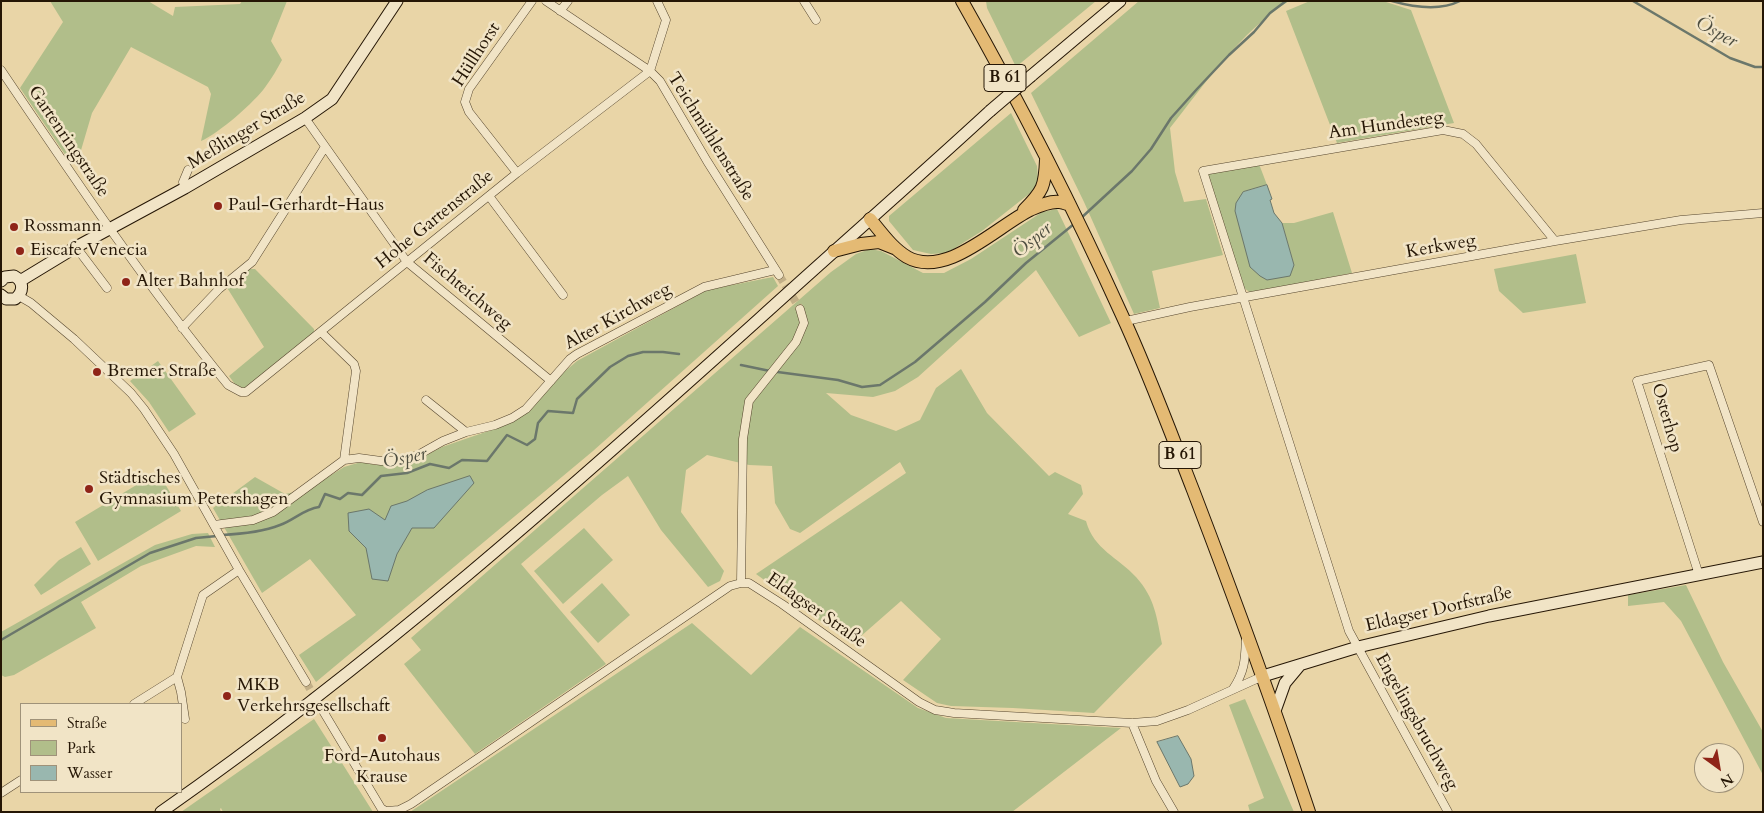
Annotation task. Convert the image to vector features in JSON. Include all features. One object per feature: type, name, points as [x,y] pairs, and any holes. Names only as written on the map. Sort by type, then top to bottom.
[{"type":"main road","name":"Meßlinger Straße","points":[[20,281],[76,247],[185,188],[305,118],[332,99],[397,1]]},
{"type":"main road","name":"B 61","points":[[962,1],[1010,87],[1071,207],[1125,321],[1186,472],[1246,630],[1309,812]]},
{"type":"main road","points":[[970,15],[972,1]]},
{"type":"main road","points":[[162,812],[319,695],[469,573],[646,421],[990,111],[1120,1]]},
{"type":"main road","points":[[1017,217],[1036,198],[1044,185],[1046,158]]},
{"type":"main road","points":[[834,251],[861,244],[879,242],[896,249],[916,261],[930,263],[946,261],[1017,217],[1041,205],[1059,202],[1071,207]]},
{"type":"main road","points":[[870,219],[896,249]]},
{"type":"main road","points":[[1,295],[10,300],[19,296],[22,291],[20,281],[14,276],[2,279]]},
{"type":"main road","name":"Eldagser Dorfstraße","points":[[1263,676],[1358,647],[1489,616],[1763,562]]},
{"type":"main road","points":[[1275,710],[1285,683],[1300,665]]},
{"type":"street","name":"Hüllhorst","points":[[517,172],[468,112],[466,102],[469,89],[532,1]]},
{"type":"street","name":"Teichmühlenstraße","points":[[546,1],[650,71],[660,82],[777,273]]},
{"type":"street","points":[[560,11],[568,1]]},
{"type":"street","points":[[650,71],[666,20],[658,1]]},
{"type":"street","points":[[804,1],[816,20]]},
{"type":"street","name":"Gartenringstraße","points":[[1,70],[110,230],[182,328],[228,385],[241,392]]},
{"type":"street","name":"Hohe Gartenstraße","points":[[241,392],[246,392],[517,172],[650,71]]},
{"type":"street","name":"Fischteichweg","points":[[305,118],[407,262],[551,381]]},
{"type":"street","name":"Am Hundesteg","points":[[1203,171],[1443,130],[1463,134],[1476,144],[1555,241]]},
{"type":"street","points":[[182,328],[218,289],[252,262],[325,147]]},
{"type":"street","points":[[185,188],[183,182],[188,170]]},
{"type":"street","name":"Engelingsbruchweg","points":[[1203,171],[1349,631],[1448,812]]},
{"type":"street","points":[[489,196],[563,295]]},
{"type":"street","name":"Kerkweg","points":[[1125,321],[1190,307],[1555,241],[1681,220],[1763,213]]},
{"type":"street","points":[[76,247],[107,288]]},
{"type":"street","name":"Alter Kirchweg","points":[[344,460],[359,458],[381,461],[403,460],[418,455],[443,441],[466,432],[495,425],[512,418],[526,409],[570,359],[577,354],[704,287],[777,273]]},
{"type":"street","points":[[19,296],[31,303],[74,339],[132,393],[174,454],[239,570],[306,682]]},
{"type":"street","points":[[741,583],[743,439],[749,401],[796,342],[804,324],[800,309]]},
{"type":"street","points":[[215,528],[253,520],[273,512],[344,460],[356,371],[354,364],[321,332]]},
{"type":"street","name":"Osterhop","points":[[1699,575],[1637,381],[1709,365],[1763,522]]},
{"type":"street","points":[[426,400],[466,432]]},
{"type":"street","points":[[185,719],[177,677],[203,595],[239,570]]},
{"type":"street","name":"Eldagser Straße","points":[[387,812],[399,810],[411,804],[730,586],[741,583],[750,583],[920,702],[935,710],[954,713],[1132,723]]},
{"type":"street","points":[[1231,690],[1241,677],[1245,661],[1246,630]]},
{"type":"street","name":"Eldagser Dorfstraße","points":[[1132,723],[1157,721],[1188,710],[1263,676]]},
{"type":"street","points":[[136,703],[177,677]]},
{"type":"street","points":[[323,711],[381,808],[387,812]]},
{"type":"street","points":[[1132,723],[1156,781],[1174,812]]},
{"type":"street","points":[[1,793],[20,781]]},
{"type":"green space","points":[[50,1],[148,1],[173,16],[175,7],[240,4],[242,1],[287,1],[271,41],[282,60],[261,93],[254,100],[226,125],[201,141],[211,94],[208,87],[131,47],[92,113],[79,157],[70,162],[20,88],[63,22]]},
{"type":"green space","points":[[986,1],[1096,1],[1016,67],[987,8]]},
{"type":"green space","points":[[1139,1],[1289,1],[1271,14],[1239,43],[1170,128],[1175,172],[1184,202],[1206,199],[1223,255],[1152,271],[1160,308],[1134,314],[1084,202],[1031,93]]},
{"type":"green space","points":[[1310,1],[1383,1],[1411,10],[1454,123],[1337,143],[1286,11]]},
{"type":"green space","points":[[1011,113],[1037,166],[1038,179],[1034,190],[982,231],[947,253],[931,254],[913,250],[889,221],[889,216]]},
{"type":"green space","points":[[1259,164],[1267,185],[1243,192],[1294,265],[1282,223],[1294,223],[1333,212],[1352,273],[1251,293],[1241,286],[1208,178],[1209,173]]},
{"type":"green space","points":[[1057,209],[1111,323],[1079,337],[1036,270],[918,377],[895,391],[873,397],[826,393],[851,415],[896,431],[920,420],[936,388],[961,369],[987,413],[1049,476],[1055,472],[1081,485],[1083,494],[1068,514],[1086,521],[1090,531],[1101,546],[1129,570],[1142,585],[1154,609],[1162,644],[1094,713],[951,706],[937,703],[903,680],[941,639],[901,601],[852,644],[756,574],[906,473],[900,462],[800,533],[790,529],[775,503],[772,466],[749,465],[707,455],[686,470],[681,512],[724,571],[720,581],[708,587],[661,530],[628,476],[602,495],[521,564],[606,664],[475,754],[404,664],[421,650],[411,638],[831,272],[856,254],[870,249],[881,251],[923,273],[944,273],[971,259],[1042,212]]},
{"type":"green space","points":[[1576,254],[1586,303],[1523,313],[1499,291],[1494,269]]},
{"type":"green space","points":[[249,269],[255,269],[314,329],[314,333],[245,388],[237,387],[229,376],[264,347],[226,286]]},
{"type":"green space","points":[[773,277],[778,286],[593,451],[316,682],[299,655],[356,615],[310,559],[262,593],[213,508],[255,477],[285,494],[309,489],[344,467],[361,462],[376,465],[409,464],[442,447],[500,427],[577,361],[707,290]]},
{"type":"green space","points":[[158,361],[196,414],[169,432],[149,402],[130,381]]},
{"type":"green space","points":[[158,472],[181,511],[98,561],[75,522]]},
{"type":"green space","points":[[584,528],[613,560],[563,604],[534,571]]},
{"type":"green space","points":[[208,533],[215,547],[196,546],[141,566],[81,602],[96,628],[14,675],[5,677],[1,675],[1,632],[155,545],[192,534]]},
{"type":"green space","points":[[81,547],[91,564],[41,595],[34,585],[59,560]]},
{"type":"green space","points":[[602,583],[630,615],[598,643],[570,612]]},
{"type":"green space","points":[[1686,585],[1723,662],[1763,732],[1763,775],[1681,621],[1664,602],[1628,606],[1628,595]]},
{"type":"green space","points":[[692,623],[751,675],[800,627],[918,708],[946,718],[1121,728],[1012,812],[410,812]]},
{"type":"green space","points":[[1245,699],[1294,812],[1250,812],[1248,805],[1264,798],[1229,705]]},
{"type":"green space","points":[[314,719],[373,812],[223,812],[221,808],[221,812],[181,812]]},
{"type":"water","points":[[1267,185],[1274,213],[1282,223],[1294,265],[1290,276],[1267,280],[1250,267],[1235,211],[1236,203],[1243,192]]},
{"type":"water","points":[[470,476],[474,483],[434,528],[412,528],[397,554],[388,581],[372,579],[366,548],[349,531],[348,513],[369,509],[385,520],[391,506],[407,501],[427,490]]},
{"type":"water","points":[[1178,736],[1191,759],[1194,776],[1188,784],[1180,787],[1157,742]]},
{"type":"waterway","name":"Ösper","points":[[1080,219],[1132,171],[1151,149],[1171,118],[1197,89],[1254,32],[1270,13],[1286,1]]},
{"type":"waterway","name":"Ösper","points":[[1392,1],[1426,7],[1444,6],[1460,1]]},
{"type":"waterway","name":"Ösper","points":[[1633,1],[1730,58],[1755,67],[1763,67]]},
{"type":"waterway","name":"Ösper","points":[[741,365],[838,380],[862,387],[880,385],[915,362],[985,302],[1026,263],[1074,224]]},
{"type":"waterway","name":"Ösper","points":[[222,535],[252,532],[280,525],[319,507],[325,494],[340,499],[348,493],[362,495],[381,476],[407,473],[430,464],[449,468],[462,460],[487,461],[507,435],[527,445],[535,439],[538,423],[548,411],[573,413],[577,399],[610,367],[628,356],[643,352],[679,354]]},
{"type":"waterway","name":"Ösper","points":[[1,640],[150,553],[196,538],[217,536]]},
{"type":"tunnel","points":[[779,275],[800,309]]},
{"type":"tunnel","points":[[306,682],[323,711]]},
{"type":"place","name":"Paul-Gerhardt-Haus","points":[[218,206]]},
{"type":"place","name":"Rossmann","points":[[14,227]]},
{"type":"place","name":"Eiscafe Venecia","points":[[20,251]]},
{"type":"place","name":"Alter Bahnhof","points":[[126,282]]},
{"type":"place","name":"Bremer Straße","points":[[97,372]]},
{"type":"place","name":"Städtisches Gymnasium Petershagen","points":[[89,489]]},
{"type":"place","name":"MKB Verkehrsgesellschaft","points":[[227,696]]},
{"type":"place","name":"Ford-Autohaus Krause","points":[[382,738]]}]
